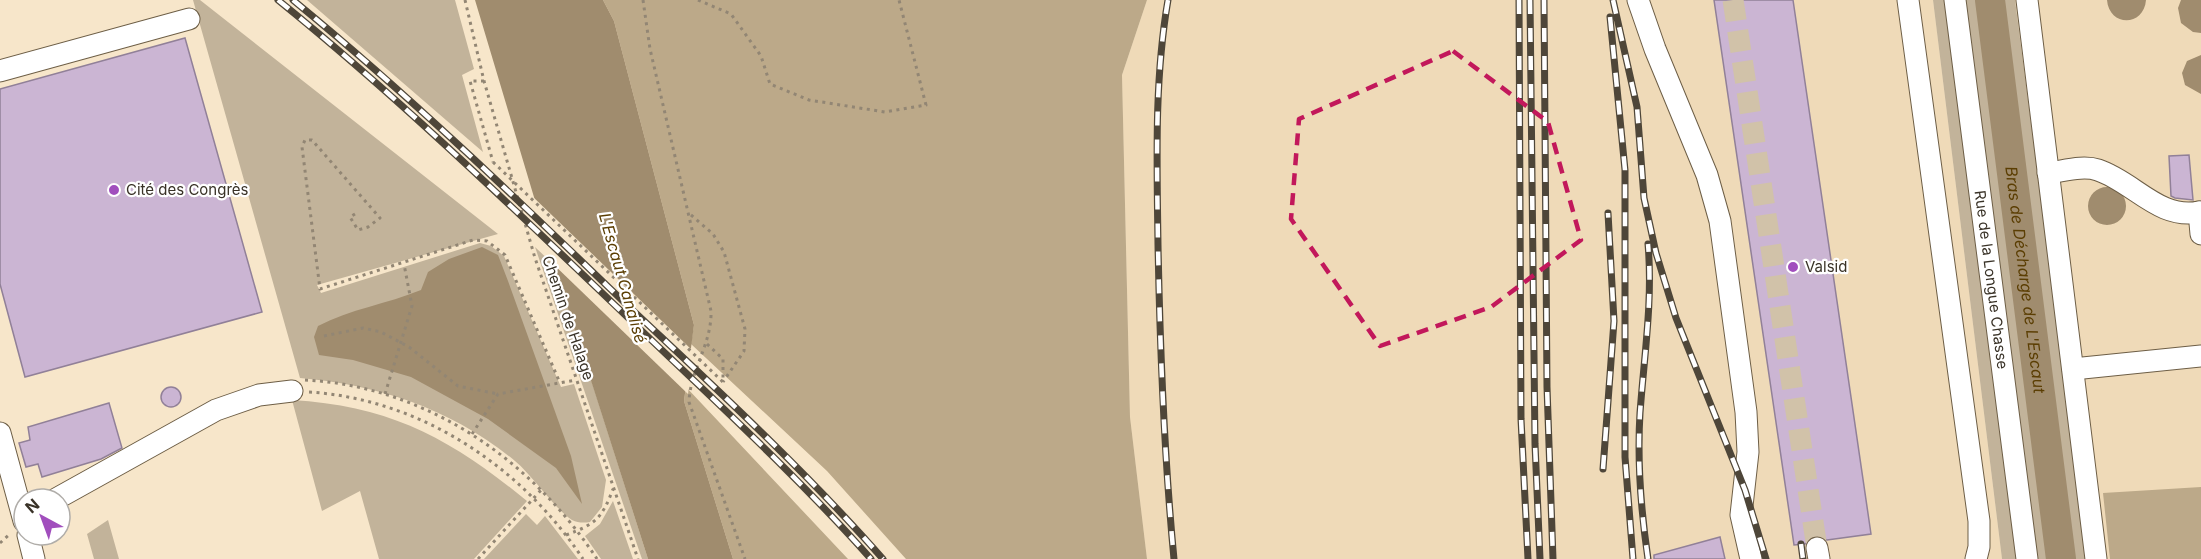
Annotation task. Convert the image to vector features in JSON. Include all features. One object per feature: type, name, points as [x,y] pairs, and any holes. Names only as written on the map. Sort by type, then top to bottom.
[{"type":"street","points":[[1638,0],[1655,49],[1707,174],[1720,221],[1746,412],[1748,452],[1742,515],[1751,559]]},
{"type":"street","points":[[1908,0],[1979,521],[1979,547],[1976,559]]},
{"type":"street","name":"Rue de la Longue Chasse","points":[[1955,0],[2027,559]]},
{"type":"street","points":[[2027,0],[2096,559]]},
{"type":"street","points":[[0,71],[189,19]]},
{"type":"street","points":[[2048,173],[2082,168],[2099,170],[2165,209],[2181,214],[2200,212],[2201,234]]},
{"type":"street","points":[[2073,369],[2201,356]]},
{"type":"street","points":[[72,490],[216,410],[259,395],[295,386]]},
{"type":"street","points":[[0,434],[12,489]]},
{"type":"path","name":"Chemin de Halage","points":[[465,0],[484,81],[535,258],[638,559]]},
{"type":"path","points":[[643,0],[650,49],[711,311],[711,327],[707,344],[692,382],[689,402],[745,559]]},
{"type":"path","points":[[698,0],[731,14],[761,56],[770,84],[809,100],[885,112],[926,105],[899,0]]},
{"type":"path","points":[[484,81],[470,81],[493,162],[723,382]]},
{"type":"path","points":[[355,214],[350,217],[358,230],[368,227],[380,218],[312,141],[306,141],[303,147],[320,289],[404,264],[473,240],[494,244],[505,255],[560,383]]},
{"type":"path","points":[[690,214],[713,234],[724,252],[745,329],[744,351],[723,382]]},
{"type":"path","points":[[385,394],[413,301],[404,264]]},
{"type":"path","points":[[324,336],[354,329],[371,329],[402,343],[458,386],[498,394],[577,380]]},
{"type":"path","points":[[707,344],[723,359],[723,382]]},
{"type":"path","points":[[295,386],[342,384],[385,394],[444,419],[472,434],[515,464],[542,489],[578,531],[597,559]]},
{"type":"path","points":[[295,386],[349,396],[417,419],[486,456],[534,498],[583,559]]},
{"type":"path","points":[[472,434],[498,394]]},
{"type":"path","points":[[566,535],[594,524],[600,517],[614,488]]},
{"type":"path","points":[[478,559],[542,489]]},
{"type":"highlighted area","points":[[1453,51],[1548,122],[1581,240],[1491,307],[1380,346],[1291,219],[1299,119]]},
{"type":"shaded area","points":[[193,0],[200,0],[498,234],[317,285],[321,293],[480,243],[491,246],[504,256],[561,387],[574,384],[606,480],[602,507],[590,522],[572,520],[515,461],[466,427],[440,414],[386,394],[329,381],[300,378]]},
{"type":"shaded area","points":[[307,0],[455,0],[474,69],[462,75],[483,152]]},
{"type":"shaded area","points":[[603,0],[1147,0],[1122,75],[1130,417],[1147,559],[906,559],[827,471],[691,344],[694,325],[614,21]]},
{"type":"shaded area","points":[[1147,0],[1933,0],[2002,559],[1147,559],[1130,417],[1122,75]]},
{"type":"shaded area","points":[[1933,0],[2015,0],[2088,559],[2002,559]]},
{"type":"shaded area","points":[[2015,0],[2201,0],[2201,559],[2088,559]]},
{"type":"shaded area","points":[[535,247],[555,266],[648,559],[642,559]]},
{"type":"shaded area","points":[[686,387],[848,559],[733,559],[684,401]]},
{"type":"shaded area","points":[[292,400],[360,410],[390,418],[418,430],[446,443],[527,501],[474,559],[379,559],[360,491],[322,511]]},
{"type":"shaded area","points":[[2201,487],[2201,559],[2110,559],[2103,493]]},
{"type":"shaded area","points":[[613,501],[633,559],[601,559],[585,536],[600,524]]},
{"type":"shaded area","points":[[526,514],[537,525],[545,516],[578,559],[484,559]]},
{"type":"shaded area","points":[[108,520],[119,559],[94,559],[87,534]]},
{"type":"water","name":"L'Escaut Canalisé","points":[[475,0],[603,0],[614,21],[694,325],[684,401],[733,559],[648,559],[557,274]]},
{"type":"water","points":[[2107,0],[2146,0],[2144,9],[2139,15],[2126,20],[2114,15],[2109,9]]},
{"type":"water","points":[[2181,0],[2201,0],[2201,33],[2193,32],[2181,23],[2178,8]]},
{"type":"water","points":[[2201,55],[2201,94],[2185,85],[2182,73],[2187,61]]},
{"type":"water","points":[[2107,187],[2121,192],[2126,206],[2121,220],[2107,225],[2093,220],[2088,206],[2093,192]]},
{"type":"water","points":[[482,247],[498,255],[571,456],[582,504],[556,468],[488,419],[411,377],[353,360],[319,355],[314,337],[318,326],[343,315],[421,290],[428,272],[449,259]]},
{"type":"pier","points":[[530,194],[693,351],[688,394],[550,261]]},
{"type":"building","name":"Valsid","points":[[1714,0],[1793,0],[1871,534],[1827,540],[1815,535],[1805,544],[1794,545]]},
{"type":"building","name":"Cité des Congrès","points":[[185,38],[262,312],[25,377],[0,284],[0,89]]},
{"type":"building","points":[[2189,155],[2193,200],[2175,198],[2171,196],[2169,156]]},
{"type":"building","points":[[171,387],[178,390],[181,397],[178,404],[171,407],[164,404],[161,397],[164,390]]},
{"type":"building","points":[[109,403],[122,448],[101,459],[42,477],[38,464],[26,467],[19,443],[30,440],[28,427]]},
{"type":"building","points":[[1720,537],[1725,559],[1654,559],[1654,555]]},
{"type":"waterway","name":"Bras de Décharge de L'Escaut","points":[[1990,0],[2061,559]]},
{"type":"tunnel","points":[[1733,0],[1817,548]]},
{"type":"railway","points":[[278,0],[366,74],[495,191],[748,432],[811,494],[871,559]]},
{"type":"railway","points":[[293,0],[421,110],[503,186],[757,428],[853,525],[883,559]]},
{"type":"railway","points":[[1168,0],[1158,92],[1157,184],[1163,402],[1174,559]]},
{"type":"railway","points":[[1519,0],[1521,419],[1528,559]]},
{"type":"railway","points":[[1530,0],[1535,444],[1540,559]]},
{"type":"railway","points":[[1544,0],[1547,387],[1553,559]]},
{"type":"railway","points":[[1613,0],[1637,107],[1644,198],[1656,253],[1676,318],[1745,490],[1766,559]]},
{"type":"railway","points":[[1610,17],[1625,170],[1625,457],[1633,559]]},
{"type":"railway","points":[[1603,469],[1614,321],[1608,213]]},
{"type":"railway","points":[[1648,244],[1649,307],[1640,413],[1639,468],[1648,559]]},
{"type":"railway","points":[[1801,544],[1803,559]]},
{"type":"place","name":"Cité des Congrès","points":[[114,190]]},
{"type":"place","name":"Valsid","points":[[1793,267]]}]
